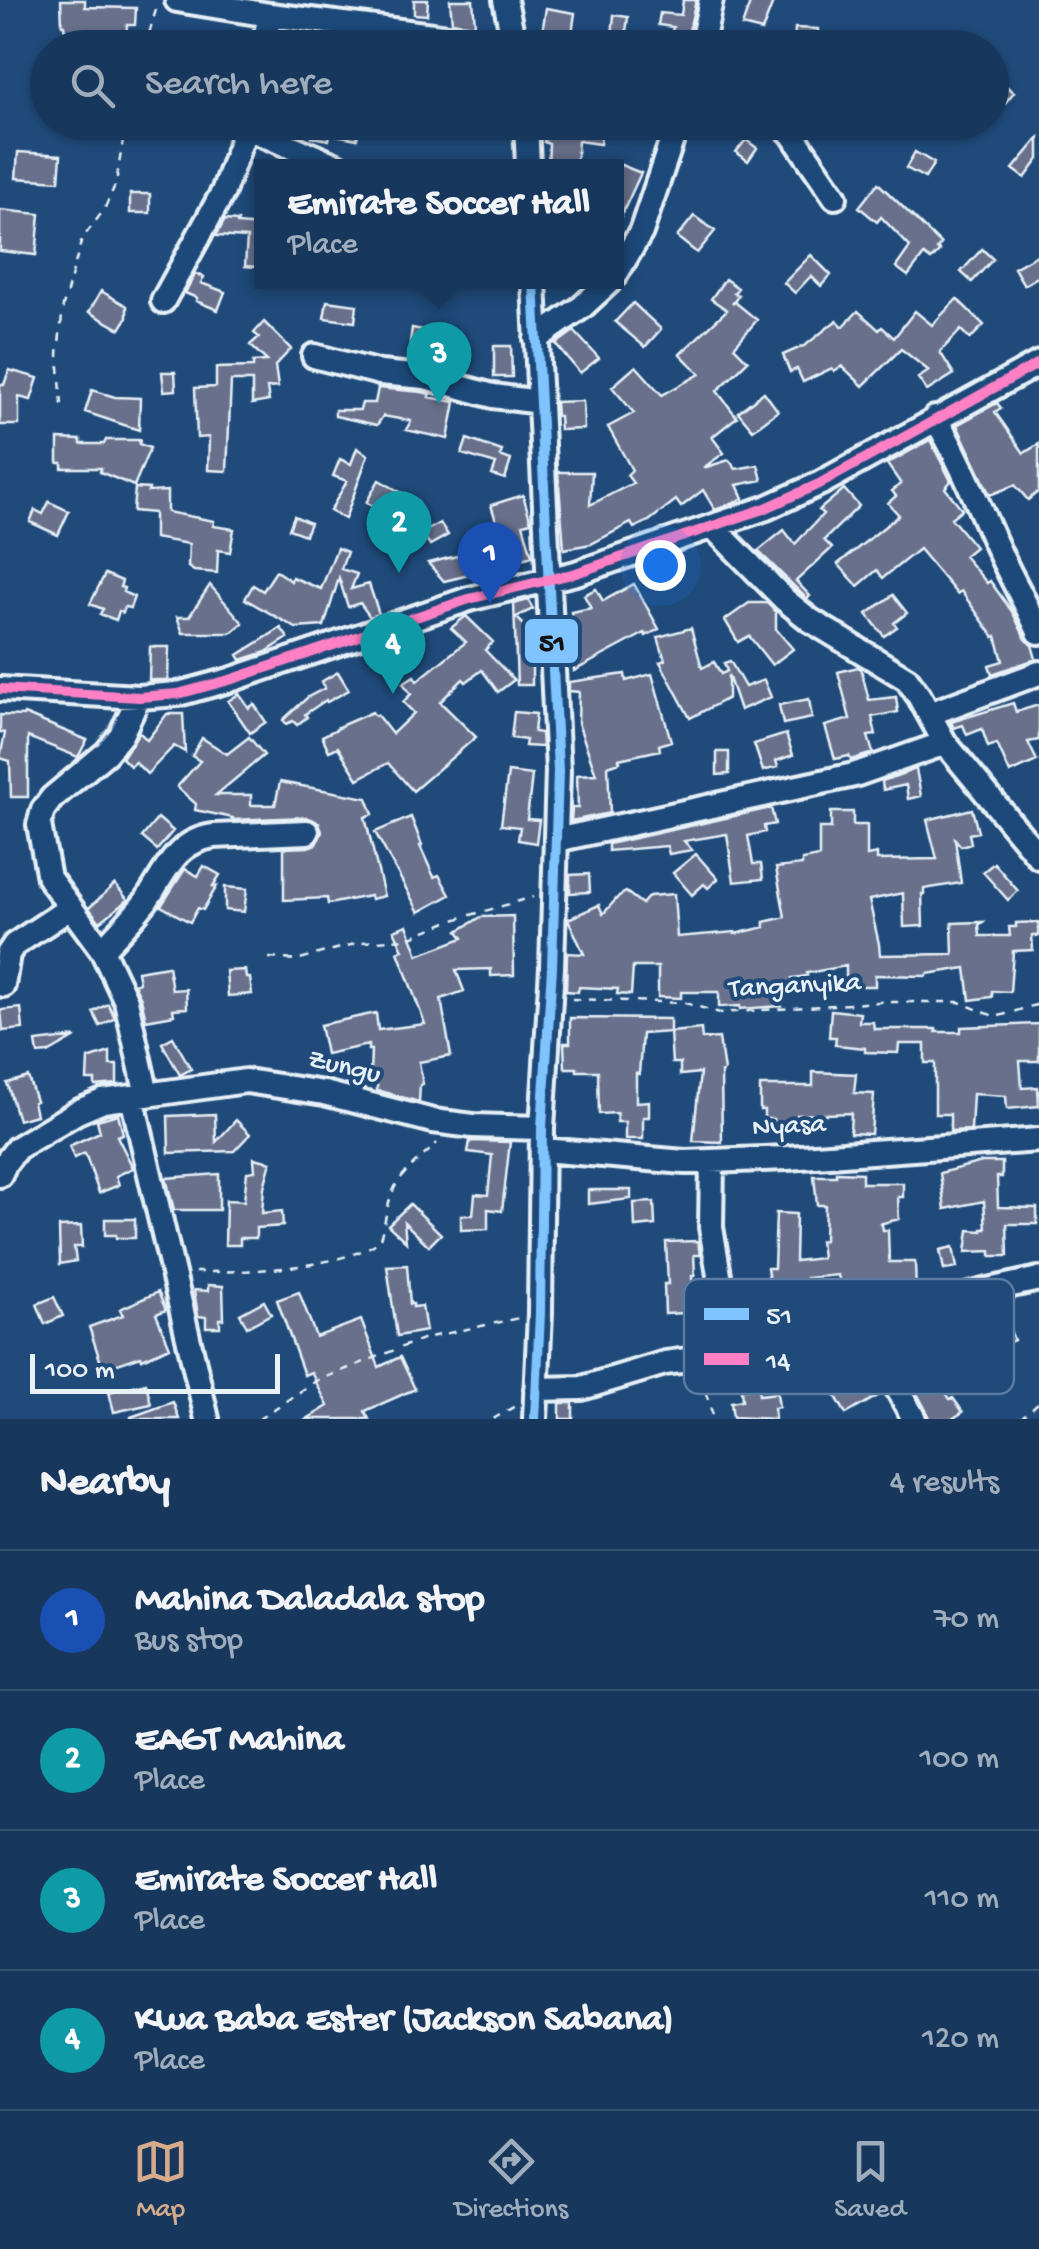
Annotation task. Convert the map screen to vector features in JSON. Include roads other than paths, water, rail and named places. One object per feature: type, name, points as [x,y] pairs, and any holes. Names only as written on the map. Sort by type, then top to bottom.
[{"type":"street","points":[[176,0],[389,30]]},
{"type":"street","points":[[505,0],[512,30]]},
{"type":"street","points":[[705,30],[712,0]]},
{"type":"street","points":[[267,30],[270,15]]},
{"type":"street","points":[[163,301],[223,192],[242,140]]},
{"type":"street","points":[[280,140],[322,159]]},
{"type":"street","points":[[624,260],[640,232],[672,140]]},
{"type":"street","points":[[796,140],[836,197]]},
{"type":"street","points":[[534,289],[558,771],[535,1419]]},
{"type":"street","points":[[536,339],[602,289]]},
{"type":"street","points":[[314,356],[493,396],[540,402]]},
{"type":"street","points":[[0,689],[139,697],[178,694],[469,599],[576,572],[766,508],[822,483],[1039,362]]},
{"type":"street","points":[[935,418],[953,448],[1039,632]]},
{"type":"street","points":[[713,527],[810,620],[908,679],[945,742],[1039,856]]},
{"type":"street","points":[[929,714],[1039,673]]},
{"type":"street","points":[[139,697],[122,735],[52,798],[43,810],[40,825],[49,878],[102,950],[126,1001],[139,1096],[173,1272],[207,1419]]},
{"type":"street","points":[[556,840],[854,776],[945,742]]},
{"type":"street","points":[[102,950],[144,904],[171,860],[187,844],[214,836],[308,832]]},
{"type":"street","points":[[3,985],[8,954],[14,946],[70,908]]},
{"type":"street","name":"Zungu","points":[[0,1175],[17,1148],[103,1101],[246,1082],[324,1093],[432,1121],[542,1139]]},
{"type":"street","name":"Nyasa","points":[[542,1139],[685,1162],[1039,1140]]},
{"type":"street","points":[[712,1161],[712,1226],[718,1279]]},
{"type":"street","points":[[1014,1284],[1039,1279]]},
{"type":"street","points":[[536,1391],[582,1388],[640,1370],[684,1362]]},
{"type":"street","points":[[900,1394],[914,1419]]},
{"type":"place","name":"Emirate Soccer Hall","points":[[439,404]]},
{"type":"place","name":"EAGT Mahina","points":[[399,573]]},
{"type":"place","name":"Mahina Daladala stop","points":[[490,604]]},
{"type":"place","name":"Kwa Baba Ester (Jackson Sabana)","points":[[393,694]]}]
